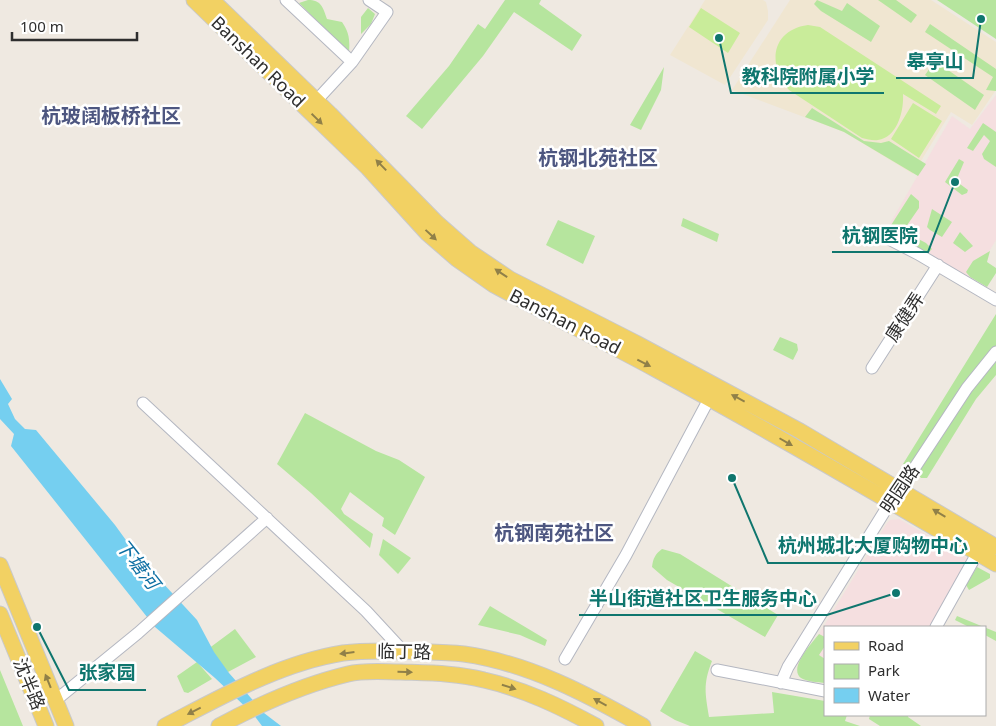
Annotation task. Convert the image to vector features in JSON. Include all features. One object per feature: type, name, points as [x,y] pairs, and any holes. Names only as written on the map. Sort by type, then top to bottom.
[{"type":"main road","name":"Banshan Road","points":[[194,0],[368,168],[427,233],[457,259],[494,285],[709,399],[996,547]]},
{"type":"main road","name":"Banshan Road","points":[[212,0],[437,223],[470,252],[510,279],[678,365],[800,431],[996,564]]},
{"type":"main road","name":"沈半路","points":[[0,565],[66,726]]},
{"type":"main road","name":"沈半路","points":[[0,614],[46,726]]},
{"type":"main road","name":"临丁路","points":[[165,726],[248,684],[299,664],[343,653],[382,650],[465,654],[504,663],[544,676],[595,699],[642,726]]},
{"type":"main road","name":"临丁路","points":[[219,726],[273,698],[305,686],[350,673],[440,673],[484,680],[531,694],[596,726]]},
{"type":"street","points":[[286,0],[352,62]]},
{"type":"street","points":[[316,101],[352,62],[387,12],[370,0]]},
{"type":"street","points":[[881,236],[938,265],[996,300]]},
{"type":"street","name":"康健弄","points":[[872,368],[938,265]]},
{"type":"street","name":"明园路","points":[[781,683],[788,667],[896,495],[967,388],[996,352]]},
{"type":"street","points":[[565,659],[631,547],[709,399]]},
{"type":"street","points":[[143,404],[366,610],[403,651]]},
{"type":"street","points":[[56,700],[138,633],[267,518]]},
{"type":"street","points":[[937,626],[978,552]]},
{"type":"street","points":[[717,670],[824,691]]},
{"type":"shaded area","points":[[705,0],[763,0],[766,2],[768,20],[725,85],[670,55]]},
{"type":"shaded area","points":[[790,0],[931,0],[996,42],[996,90],[972,125],[951,112],[913,174],[844,132],[732,90]]},
{"type":"shaded area","points":[[996,95],[996,240],[971,282],[884,234],[952,116],[970,129]]},
{"type":"shaded area","points":[[899,519],[969,559],[930,626],[824,626],[824,683],[802,678],[798,674],[797,664],[819,634],[890,520]]},
{"type":"green space","points":[[308,0],[316,1],[321,5],[327,19],[342,22],[348,36],[349,52],[299,3]]},
{"type":"green space","points":[[505,0],[541,0],[539,4],[582,35],[572,51],[514,12],[483,56],[422,129],[406,116],[449,66],[478,24],[485,29]]},
{"type":"green space","points":[[817,0],[842,11],[847,3],[880,26],[871,42],[821,11],[814,4]]},
{"type":"green space","points":[[878,0],[896,0],[917,15],[911,23]]},
{"type":"green space","points":[[937,0],[996,0],[996,39]]},
{"type":"green space","points":[[368,8],[375,14],[371,24],[361,34],[361,17]]},
{"type":"green space","points":[[701,8],[740,33],[728,53],[689,27]]},
{"type":"green space","points":[[930,24],[996,69],[996,91],[986,90],[993,77],[925,32]]},
{"type":"green space","points":[[808,25],[820,27],[941,106],[936,114],[903,94],[901,115],[895,128],[885,138],[870,140],[862,138],[789,90],[777,70],[776,50],[786,34],[796,28]]},
{"type":"green space","points":[[935,61],[984,95],[975,110],[925,75]]},
{"type":"green space","points":[[664,67],[661,90],[641,130],[630,125]]},
{"type":"green space","points":[[913,103],[942,121],[919,158],[891,139]]},
{"type":"green space","points":[[812,108],[864,141],[881,143],[889,141],[926,164],[918,176],[844,132],[805,117]]},
{"type":"green space","points":[[983,123],[996,132],[996,167],[984,159],[982,154],[990,141],[984,135],[973,151],[967,148]]},
{"type":"green space","points":[[959,159],[964,162],[956,181],[968,190],[967,193],[962,195],[945,182]]},
{"type":"green space","points":[[911,194],[919,201],[919,208],[903,231],[926,243],[932,249],[927,254],[886,233]]},
{"type":"green space","points":[[932,209],[952,222],[942,237],[927,227]]},
{"type":"green space","points":[[683,218],[719,234],[717,242],[681,226]]},
{"type":"green space","points":[[558,220],[595,236],[583,264],[546,245]]},
{"type":"green space","points":[[960,232],[973,246],[965,252],[953,243]]},
{"type":"green space","points":[[990,251],[987,262],[996,268],[996,273],[987,287],[970,277],[966,272],[973,261]]},
{"type":"green space","points":[[996,314],[996,348],[912,465],[907,468],[903,464]]},
{"type":"green space","points":[[780,337],[797,344],[798,350],[793,360],[773,350]]},
{"type":"green space","points":[[996,359],[996,375],[976,399],[927,478],[921,478],[917,473],[969,390]]},
{"type":"green space","points":[[305,413],[376,451],[399,460],[425,477],[395,535],[382,526],[384,518],[350,492],[341,509],[344,514],[373,534],[370,548],[277,464]]},
{"type":"green space","points":[[383,539],[411,558],[398,574],[379,555]]},
{"type":"green space","points":[[662,549],[680,554],[778,615],[765,637],[667,580],[652,567],[655,557]]},
{"type":"green space","points":[[977,567],[990,574],[990,578],[969,590],[966,585]]},
{"type":"green space","points":[[490,606],[547,640],[545,646],[520,635],[478,625]]},
{"type":"green space","points":[[957,616],[982,626],[967,626],[955,620]]},
{"type":"green space","points":[[986,627],[996,632],[996,641],[986,636]]},
{"type":"green space","points":[[235,629],[256,657],[228,672],[208,649]]},
{"type":"green space","points":[[819,634],[824,636],[824,648],[819,655],[824,658],[824,683],[806,680],[798,674],[799,662]]},
{"type":"green space","points":[[695,651],[712,661],[707,676],[706,689],[709,717],[774,713],[772,692],[824,701],[824,716],[847,716],[845,721],[860,726],[690,726],[660,711]]},
{"type":"green space","points":[[197,662],[212,679],[188,693],[184,692],[177,676]]},
{"type":"green space","points":[[0,670],[23,726],[0,726]]},
{"type":"green space","points":[[870,716],[908,716],[921,726],[880,726],[869,719]]},
{"type":"water","name":"下塘河","points":[[0,379],[12,399],[8,404],[15,419],[25,429],[36,430],[115,525],[136,554],[197,620],[214,652],[229,673],[264,713],[281,726],[262,726],[253,714],[215,678],[155,627],[11,446],[14,434],[0,419]]},
{"type":"place","name":"皋亭山","points":[[981,19]]},
{"type":"place","name":"教科院附属小学","points":[[719,38]]},
{"type":"place","name":"杭钢医院","points":[[955,182]]},
{"type":"place","name":"杭州城北大厦购物中心","points":[[732,478]]},
{"type":"place","name":"半山街道社区卫生服务中心","points":[[896,593]]},
{"type":"place","name":"张家园","points":[[37,627]]},
{"type":"district","name":"杭玻阔板桥社区","points":[[111,116]]},
{"type":"district","name":"杭钢北苑社区","points":[[598,158]]},
{"type":"district","name":"杭钢南苑社区","points":[[554,533]]}]
